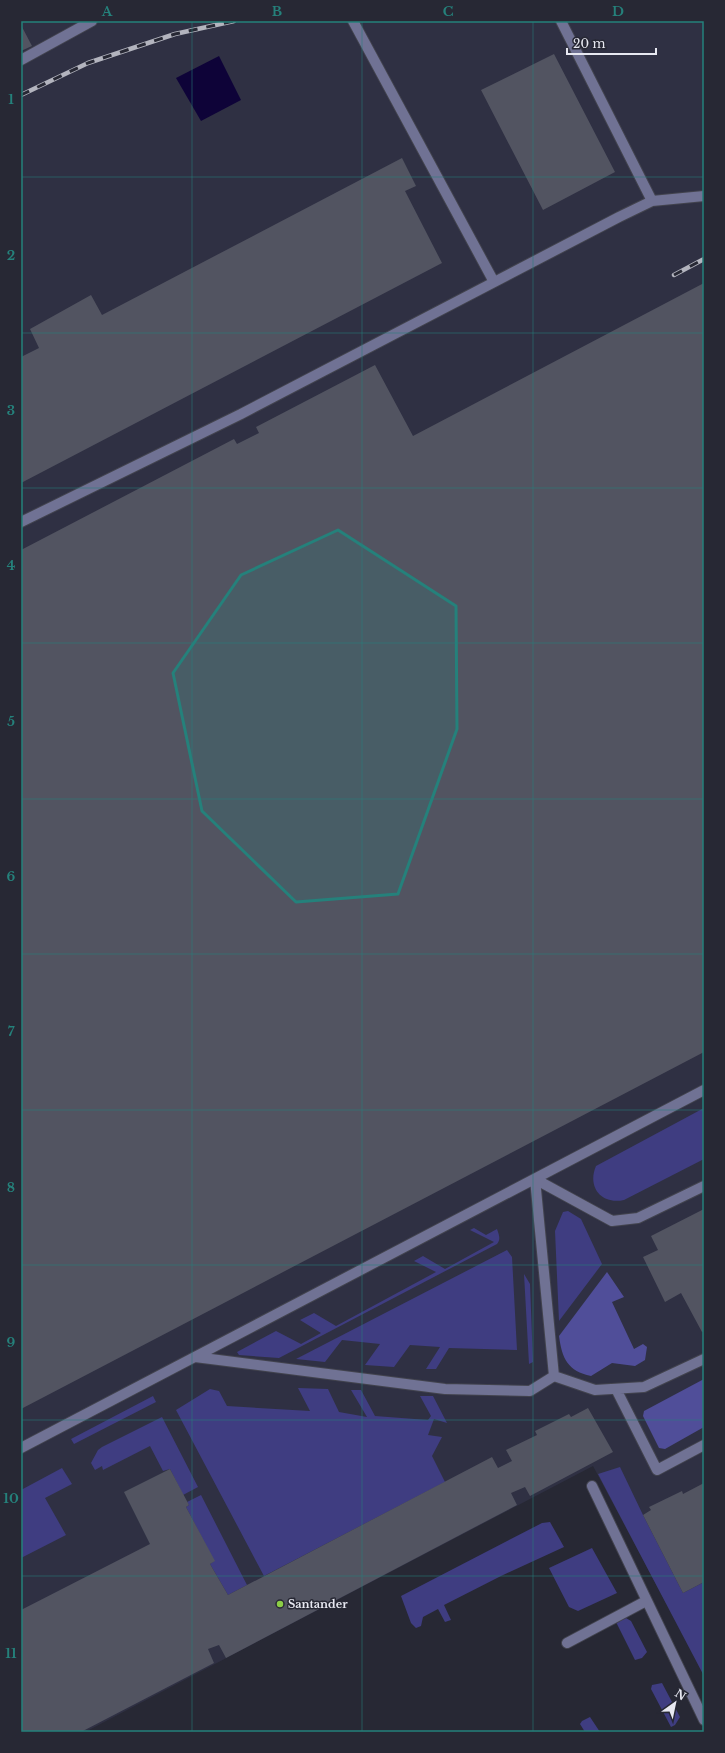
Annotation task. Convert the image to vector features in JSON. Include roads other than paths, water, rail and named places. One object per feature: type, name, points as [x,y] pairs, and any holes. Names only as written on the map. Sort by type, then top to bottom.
[{"type":"lane","points":[[21,60],[92,21]]},
{"type":"lane","points":[[353,21],[494,282]]},
{"type":"lane","points":[[560,21],[652,202]]},
{"type":"lane","points":[[21,522],[241,414],[619,217],[652,202],[704,196]]},
{"type":"lane","points":[[21,1448],[704,1090]]},
{"type":"lane","points":[[535,1179],[612,1221],[638,1218],[704,1186]]},
{"type":"lane","points":[[535,1179],[554,1376]]},
{"type":"lane","points":[[195,1357],[445,1388],[530,1391],[554,1376]]},
{"type":"lane","points":[[554,1376],[595,1390],[644,1387],[704,1359]]},
{"type":"lane","points":[[616,1389],[657,1470],[704,1445]]},
{"type":"lane","points":[[592,1486],[704,1720]]},
{"type":"lane","points":[[567,1643],[646,1601]]},
{"type":"railway","points":[[21,95],[88,63],[175,34],[234,21]]},
{"type":"railway","points":[[674,275],[704,259]]},
{"type":"place","name":"Santander","points":[[280,1604]]}]
